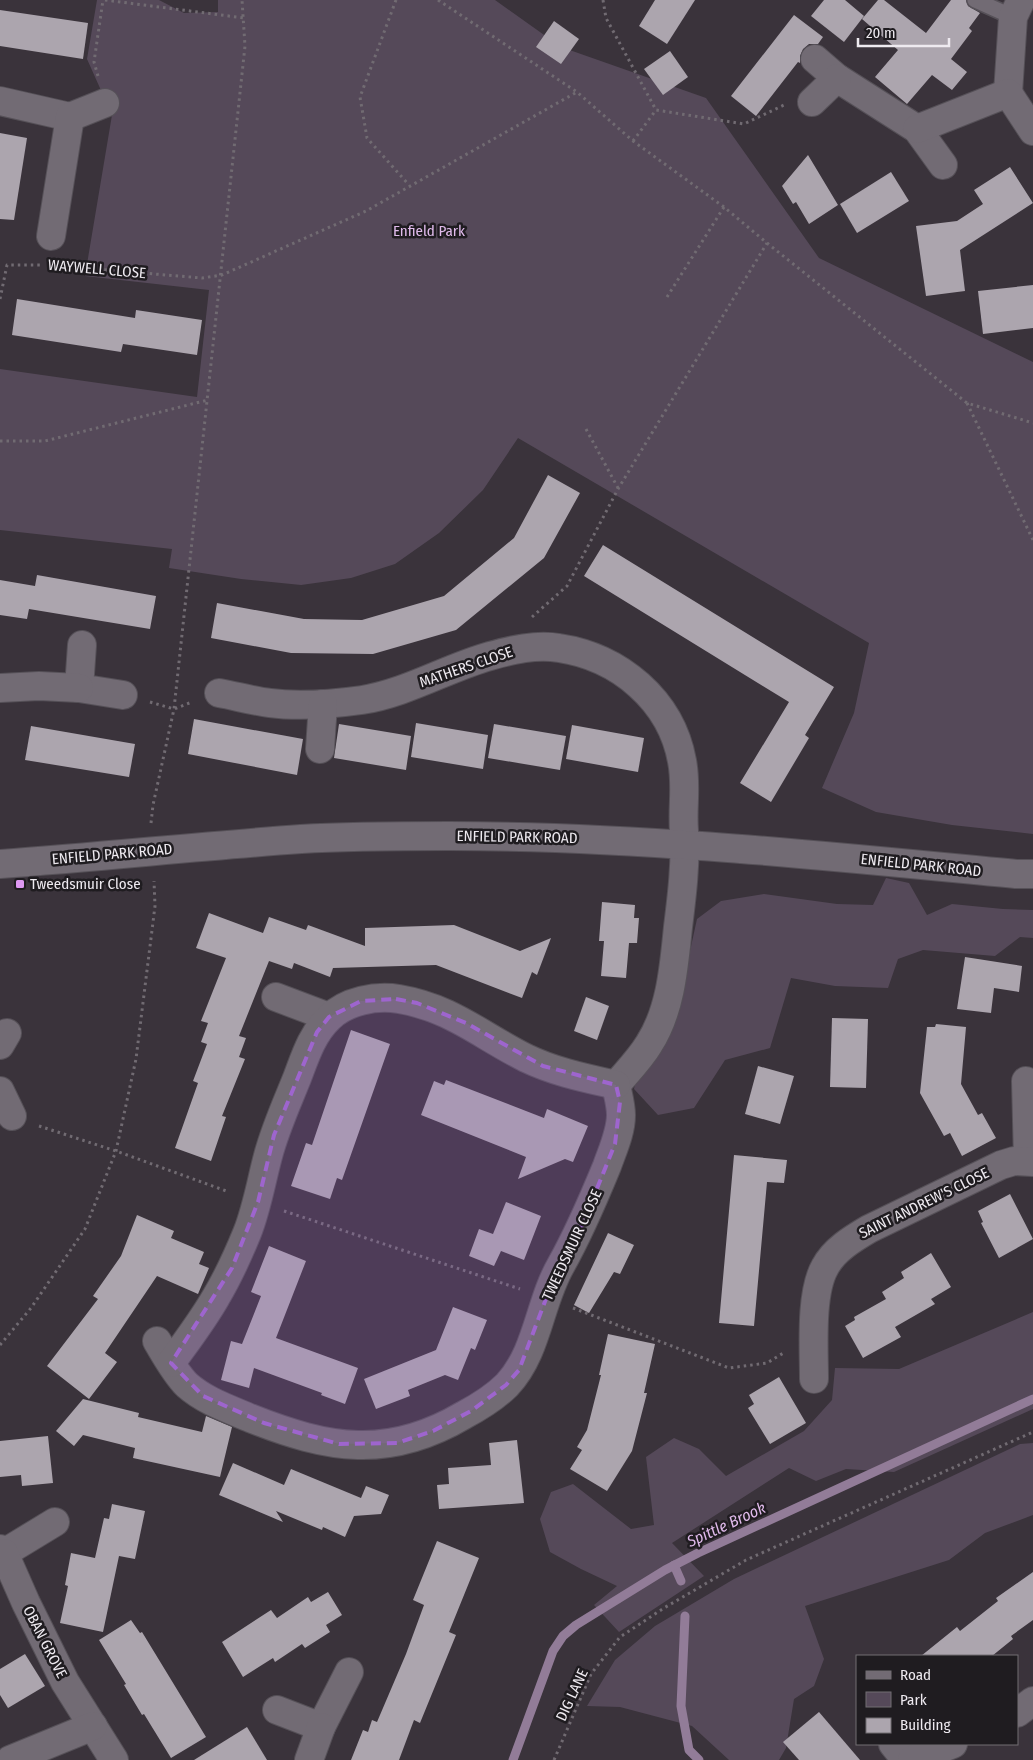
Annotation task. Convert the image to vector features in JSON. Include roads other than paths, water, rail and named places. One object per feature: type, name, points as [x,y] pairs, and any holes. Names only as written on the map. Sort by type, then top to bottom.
[{"type":"street","points":[[1017,8],[1008,93],[1033,131]]},
{"type":"street","points":[[815,59],[837,78],[917,129],[943,165]]},
{"type":"street","points":[[812,102],[837,78]]},
{"type":"street","points":[[917,129],[1008,93]]},
{"type":"street","points":[[0,102],[70,117],[105,103]]},
{"type":"street","name":"WAYWELL CLOSE","points":[[51,236],[70,117]]},
{"type":"street","points":[[79,688],[82,645]]},
{"type":"street","name":"MATHERS CLOSE","points":[[219,693],[271,703],[323,704],[364,700],[405,689],[487,657],[525,647],[557,647],[582,653],[606,662],[628,675],[648,692],[664,714],[675,737],[682,760],[686,786],[683,820],[684,844]]},
{"type":"street","points":[[0,688],[39,686],[79,688],[123,695]]},
{"type":"street","points":[[320,749],[323,704]]},
{"type":"street","name":"ENFIELD PARK ROAD","points":[[0,864],[304,839],[448,836],[538,837],[684,844],[1033,874]]},
{"type":"street","points":[[616,1085],[649,1044],[660,1023],[667,1001],[681,903],[684,844]]},
{"type":"street","points":[[276,997],[329,1017]]},
{"type":"street","name":"TWEEDSMUIR CLOSE","points":[[377,998],[396,999],[440,1010],[543,1066],[616,1085],[621,1116],[615,1144],[583,1223],[546,1297],[528,1353],[518,1370],[506,1385],[491,1398],[453,1422],[397,1443],[364,1446],[339,1444],[316,1440],[264,1424],[203,1396],[187,1384],[164,1352],[216,1298],[232,1268],[258,1202],[274,1135],[307,1051],[317,1032],[329,1017],[344,1007],[377,998]]},
{"type":"street","name":"SAINT ANDREW'S CLOSE","points":[[814,1379],[816,1298],[825,1266],[851,1239],[869,1229],[1001,1165],[1030,1161],[1026,1081]]},
{"type":"street","points":[[0,1091],[12,1116]]},
{"type":"street","name":"OBAN GROVE","points":[[55,1522],[2,1551],[65,1682],[114,1760]]},
{"type":"street","points":[[309,1760],[321,1727],[349,1672]]},
{"type":"street","points":[[1018,1712],[1033,1701]]},
{"type":"street","points":[[277,1710],[321,1727]]},
{"type":"street","points":[[10,1760],[93,1726]]},
{"type":"street","points":[[893,1745],[906,1760]]},
{"type":"street","points":[[912,1760],[950,1745]]},
{"type":"lane","points":[[975,0],[1017,8]]},
{"type":"waterway","name":"Spittle Brook","points":[[513,1760],[553,1651],[563,1636],[576,1625],[665,1570],[698,1553],[1033,1399]]},
{"type":"waterway","points":[[674,1565],[681,1581]]},
{"type":"waterway","points":[[685,1616],[681,1706],[689,1750],[699,1760]]},
{"type":"place","name":"Tweedsmuir Close","points":[[20,884]]},
{"type":"park label","name":"Enfield Park","points":[[429,231]]}]
